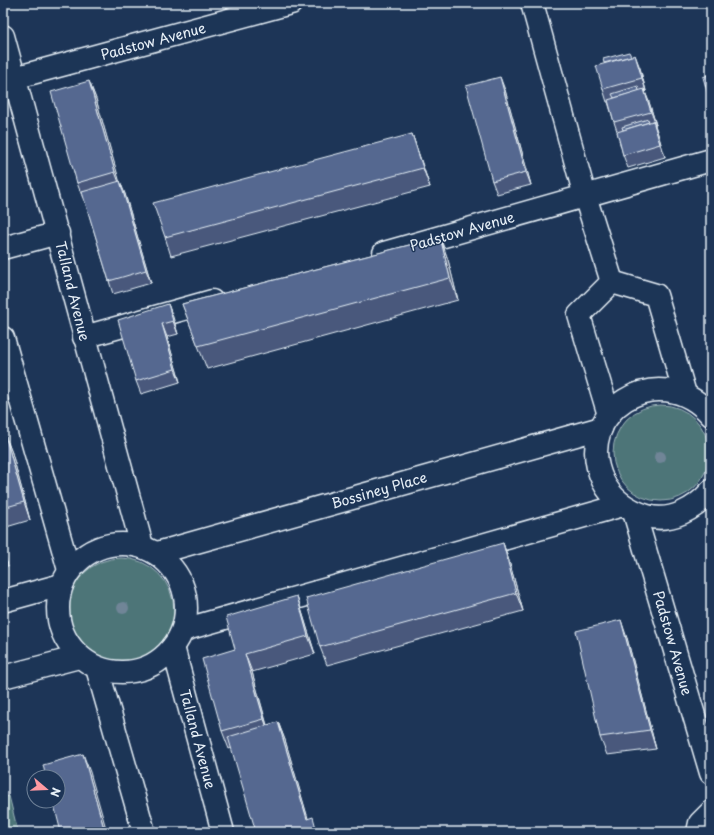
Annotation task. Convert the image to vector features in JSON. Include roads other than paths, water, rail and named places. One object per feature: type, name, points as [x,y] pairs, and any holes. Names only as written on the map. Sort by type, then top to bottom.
[{"type":"street","name":"Padstow Avenue","points":[[14,78],[292,3]]},
{"type":"street","points":[[532,3],[585,196],[612,282]]},
{"type":"street","name":"Talland Avenue","points":[[4,44],[58,233],[84,337],[149,550]]},
{"type":"street","name":"Padstow Avenue","points":[[365,258],[711,160]]},
{"type":"street","points":[[3,248],[58,233]]},
{"type":"street","points":[[612,282],[656,295],[702,403]]},
{"type":"street","points":[[605,421],[579,315],[612,282]]},
{"type":"street","points":[[84,337],[228,296]]},
{"type":"street","points":[[3,338],[65,578]]},
{"type":"street","points":[[702,403],[665,389],[643,391],[624,400],[605,421],[596,449],[598,470],[607,490],[628,509],[652,517],[670,517],[687,512],[702,502],[711,491]]},
{"type":"street","name":"Bossiney Place","points":[[149,550],[605,421]]},
{"type":"street","name":"Padstow Avenue","points":[[628,509],[711,773]]},
{"type":"street","points":[[178,638],[628,509]]},
{"type":"street","points":[[122,543],[149,550],[173,568],[183,587],[186,609],[178,638],[158,662],[139,671],[118,673],[88,662],[67,642],[59,624],[57,605],[65,578],[83,556],[102,546],[122,543]]},
{"type":"street","points":[[3,601],[65,578]]},
{"type":"street","name":"Talland Avenue","points":[[178,638],[222,832]]},
{"type":"street","points":[[3,677],[88,662]]},
{"type":"street","points":[[88,662],[144,832]]},
{"type":"street","points":[[698,832],[700,823],[711,812]]}]
